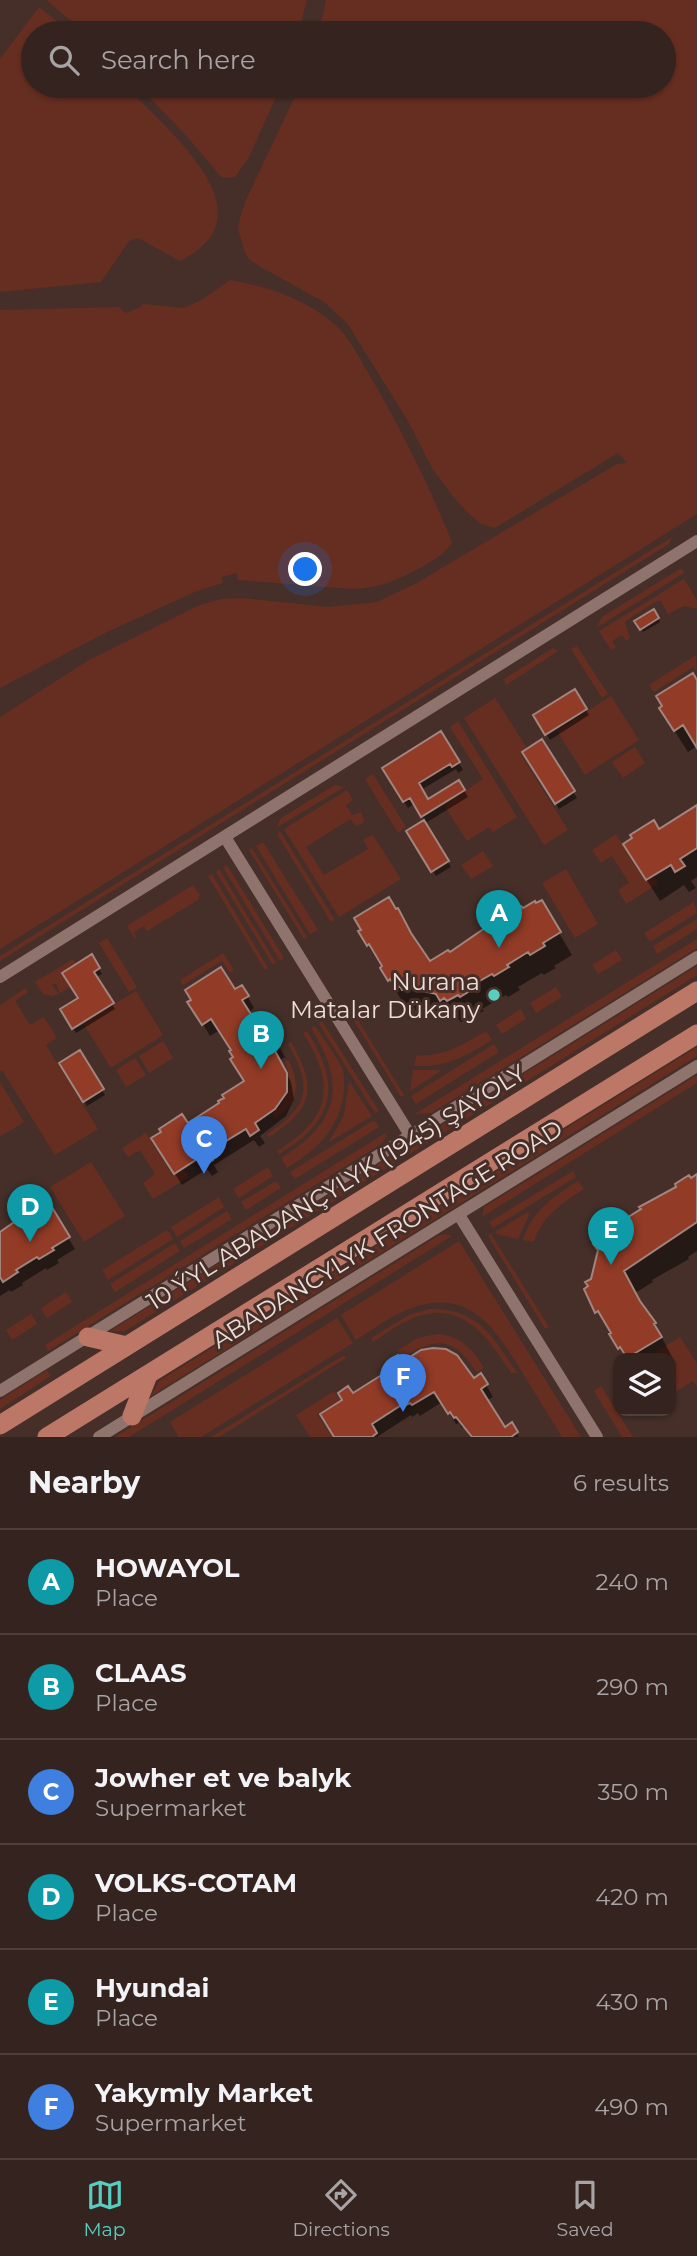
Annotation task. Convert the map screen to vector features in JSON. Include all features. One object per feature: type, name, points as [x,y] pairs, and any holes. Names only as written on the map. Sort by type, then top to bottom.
[{"type":"main road","name":"10 ÝYL ABADANÇYLYK (1945) ŞAÝOLY","points":[[0,1424],[697,991]]},
{"type":"main road","points":[[47,1437],[697,1034]]},
{"type":"main road","points":[[88,1337],[127,1346]]},
{"type":"main road","points":[[132,1416],[148,1374]]},
{"type":"street","points":[[0,977],[696,544]]},
{"type":"street","points":[[225,836],[410,1135]]},
{"type":"street","points":[[0,1391],[697,957]]},
{"type":"street","name":"ABADANCYLYK FRONTAGE ROAD","points":[[99,1437],[697,1066]]},
{"type":"street","points":[[458,1215],[597,1437]]},
{"type":"shaded area","points":[[46,0],[307,0],[301,21],[71,21]]},
{"type":"shaded area","points":[[326,0],[697,0],[697,514],[0,949],[0,717],[89,660],[200,605],[221,599],[242,598],[329,607],[377,602],[415,584],[617,464],[627,463],[618,453],[495,528],[481,524],[452,495],[432,468],[408,421],[347,323],[324,302],[249,259],[238,229],[246,200],[294,98],[676,98],[676,21],[322,21]]},
{"type":"shaded area","points":[[39,7],[57,21],[28,21]]},
{"type":"shaded area","points":[[21,31],[21,98],[138,98],[186,148],[204,172],[215,197],[217,220],[207,242],[180,261],[138,238],[129,241],[101,282],[0,292],[0,59]]},
{"type":"shaded area","points":[[150,98],[276,98],[248,159],[235,177],[222,178]]},
{"type":"shaded area","points":[[230,280],[270,290],[309,306],[343,333],[403,436],[452,542],[442,554],[424,566],[387,583],[370,587],[353,589],[238,580],[237,573],[221,577],[223,583],[197,591],[107,632],[0,688],[0,310],[119,307],[126,313],[141,307],[142,304],[184,308],[203,299]]},
{"type":"shaded area","points":[[672,537],[669,544],[0,961],[0,956]]},
{"type":"shaded area","points":[[681,568],[684,573],[596,628],[602,617]]},
{"type":"shaded area","points":[[684,579],[697,600],[697,609],[684,606],[668,614],[661,601],[657,601],[627,620],[625,623],[630,638],[626,641],[622,635],[612,641],[616,647],[611,650],[599,631]]},
{"type":"shaded area","points":[[577,646],[608,694],[602,698],[571,649]]},
{"type":"shaded area","points":[[553,648],[558,651],[506,685],[504,679]]},
{"type":"shaded area","points":[[696,655],[697,672],[693,667],[654,692],[649,685]]},
{"type":"shaded area","points":[[611,696],[639,740],[585,775],[557,731]]},
{"type":"shaded area","points":[[495,698],[527,748],[520,753],[568,830],[544,845],[464,718]]},
{"type":"shaded area","points":[[458,721],[517,817],[493,832],[489,827],[467,841],[444,805],[483,779],[450,727]]},
{"type":"shaded area","points":[[635,747],[645,763],[623,778],[612,762]]},
{"type":"shaded area","points":[[373,774],[406,827],[398,833],[365,779]]},
{"type":"shaded area","points":[[335,785],[344,787],[276,828],[281,818]]},
{"type":"shaded area","points":[[347,790],[353,800],[346,805],[352,815],[361,812],[363,823],[356,826],[350,819],[306,847],[324,875],[368,849],[363,839],[373,835],[401,879],[339,917],[284,829]]},
{"type":"shaded area","points":[[280,831],[335,920],[331,922],[277,834]]},
{"type":"shaded area","points":[[616,834],[645,881],[653,876],[658,884],[626,904],[618,890],[629,883],[612,856],[601,863],[592,850]]},
{"type":"shaded area","points":[[263,842],[318,930],[310,934],[256,846]]},
{"type":"shaded area","points":[[252,848],[307,937],[304,939],[249,850]]},
{"type":"shaded area","points":[[483,851],[493,866],[471,879],[461,865]]},
{"type":"shaded area","points":[[227,865],[284,958],[280,961],[223,867]]},
{"type":"shaded area","points":[[219,869],[276,963],[273,965],[216,872]]},
{"type":"shaded area","points":[[566,869],[598,924],[575,938],[542,883]]},
{"type":"shaded area","points":[[212,874],[268,968],[265,970],[208,876]]},
{"type":"shaded area","points":[[193,885],[200,895],[198,900],[147,931],[144,926],[134,932],[137,938],[135,939],[127,926]]},
{"type":"shaded area","points":[[694,902],[697,913],[650,942],[644,933]]},
{"type":"shaded area","points":[[697,919],[697,929],[657,954],[653,946]]},
{"type":"shaded area","points":[[107,938],[137,987],[129,992],[99,943]]},
{"type":"shaded area","points":[[697,939],[697,948],[431,1113],[415,1114]]},
{"type":"shaded area","points":[[616,950],[622,960],[598,974],[592,965]]},
{"type":"shaded area","points":[[223,953],[234,970],[230,973],[222,961],[183,985],[180,980]]},
{"type":"shaded area","points":[[73,959],[76,964],[62,973],[70,987],[60,993],[56,983],[52,985],[59,994],[43,994],[35,982]]},
{"type":"shaded area","points":[[697,966],[697,975],[125,1331],[110,1331]]},
{"type":"shaded area","points":[[556,987],[562,997],[536,1013],[530,1003]]},
{"type":"shaded area","points":[[26,988],[28,992],[15,1001],[30,1025],[44,1017],[57,1038],[46,1045],[98,1129],[55,1155],[2,1070],[0,1071],[0,1005]]},
{"type":"shaded area","points":[[136,991],[163,1035],[111,1068],[83,1023]]},
{"type":"shaded area","points":[[348,1004],[404,1095],[401,1097],[345,1006]]},
{"type":"shaded area","points":[[521,1009],[526,1019],[502,1034],[496,1025]]},
{"type":"shaded area","points":[[322,1021],[379,1111],[375,1113],[319,1024]]},
{"type":"shaded area","points":[[315,1026],[343,1071],[342,1103],[326,1136],[287,1168],[281,1158],[315,1131],[325,1117],[331,1101],[333,1085],[330,1067],[311,1028]]},
{"type":"shaded area","points":[[307,1031],[325,1069],[327,1100],[322,1115],[312,1128],[279,1154],[277,1151],[308,1127],[323,1100],[321,1069],[303,1033]]},
{"type":"shaded area","points":[[486,1031],[492,1040],[464,1056],[436,1065],[414,1066],[417,1055],[445,1052]]},
{"type":"shaded area","points":[[163,1041],[173,1058],[149,1073],[139,1056]]},
{"type":"shaded area","points":[[291,1042],[305,1072],[307,1096],[295,1117],[269,1137],[267,1134],[292,1115],[303,1095],[301,1072],[288,1044]]},
{"type":"shaded area","points":[[494,1044],[499,1052],[416,1104],[411,1096]]},
{"type":"shaded area","points":[[697,1047],[697,1056],[151,1396],[159,1381]]},
{"type":"shaded area","points":[[135,1058],[146,1075],[126,1087],[116,1070]]},
{"type":"shaded area","points":[[289,1060],[295,1078],[295,1093],[289,1106],[275,1119],[272,1114],[283,1103],[288,1091],[289,1077],[285,1062]]},
{"type":"shaded area","points":[[413,1070],[438,1070],[441,1071],[410,1091]]},
{"type":"shaded area","points":[[697,1075],[697,1083],[482,1217],[484,1207]]},
{"type":"shaded area","points":[[349,1081],[372,1116],[329,1142],[344,1115]]},
{"type":"shaded area","points":[[0,1082],[24,1122],[1,1136],[0,1135]]},
{"type":"shaded area","points":[[374,1120],[379,1127],[295,1179],[290,1172]]},
{"type":"shaded area","points":[[387,1132],[384,1141],[378,1146],[48,1351],[45,1345]]},
{"type":"shaded area","points":[[146,1133],[173,1176],[184,1170],[189,1177],[153,1199],[143,1183],[155,1174],[140,1150],[128,1157],[122,1148]]},
{"type":"shaded area","points":[[91,1162],[125,1216],[84,1242],[50,1187]]},
{"type":"shaded area","points":[[268,1167],[273,1176],[239,1198],[233,1189]]},
{"type":"shaded area","points":[[573,1171],[576,1177],[493,1228],[489,1222]]},
{"type":"shaded area","points":[[276,1181],[281,1188],[246,1210],[241,1202]]},
{"type":"shaded area","points":[[578,1181],[584,1189],[548,1217],[534,1242],[523,1240],[538,1213],[552,1199]]},
{"type":"shaded area","points":[[219,1197],[224,1207],[177,1237],[171,1227]]},
{"type":"shaded area","points":[[227,1211],[232,1219],[184,1248],[180,1241]]},
{"type":"shaded area","points":[[528,1212],[518,1239],[495,1232]]},
{"type":"shaded area","points":[[167,1230],[173,1239],[108,1280],[102,1270]]},
{"type":"shaded area","points":[[491,1234],[549,1327],[545,1329],[488,1236]]},
{"type":"shaded area","points":[[438,1236],[452,1236],[129,1437],[115,1437]]},
{"type":"shaded area","points":[[459,1241],[581,1437],[562,1437],[503,1343],[482,1318],[469,1310],[454,1304],[418,1306],[394,1316],[356,1340],[341,1315]]},
{"type":"shaded area","points":[[175,1243],[180,1251],[115,1292],[110,1284]]},
{"type":"shaded area","points":[[66,1292],[72,1302],[47,1318],[41,1308]]},
{"type":"shaded area","points":[[429,1309],[446,1310],[472,1319],[492,1337],[517,1373],[511,1373],[494,1348],[473,1326],[448,1314],[433,1313],[416,1317],[373,1342],[371,1338],[409,1315]]},
{"type":"shaded area","points":[[31,1314],[37,1324],[12,1340],[6,1330]]},
{"type":"shaded area","points":[[337,1318],[353,1343],[201,1437],[179,1437],[170,1422]]},
{"type":"shaded area","points":[[437,1334],[453,1337],[465,1344],[484,1368],[477,1373],[461,1352],[444,1344],[425,1346],[402,1358],[398,1350],[418,1338]]},
{"type":"shaded area","points":[[680,1337],[697,1363],[697,1387],[693,1381],[676,1392],[676,1353],[654,1353]]},
{"type":"shaded area","points":[[344,1355],[346,1358],[219,1437],[211,1437]]},
{"type":"shaded area","points":[[47,1370],[51,1376],[0,1409],[0,1400]]},
{"type":"shaded area","points":[[601,1386],[613,1405],[613,1416],[620,1416],[633,1437],[622,1437],[594,1391]]},
{"type":"shaded area","points":[[334,1391],[340,1400],[317,1414],[332,1437],[310,1437],[296,1415]]},
{"type":"building","points":[[654,609],[659,618],[640,630],[634,621]]},
{"type":"building","points":[[693,673],[697,680],[697,748],[683,725],[674,731],[659,708],[662,706],[656,696]]},
{"type":"building","points":[[575,689],[587,709],[545,735],[533,715]]},
{"type":"building","points":[[441,731],[460,762],[452,767],[450,764],[419,783],[428,799],[459,780],[465,790],[421,817],[410,798],[403,802],[382,768]]},
{"type":"building","points":[[542,739],[575,791],[555,804],[522,752]]},
{"type":"building","points":[[697,805],[697,848],[680,859],[685,866],[675,872],[671,865],[646,880],[623,844],[632,838],[630,835],[654,820],[659,829]]},
{"type":"building","points":[[424,820],[449,861],[431,872],[406,831]]},
{"type":"building","points":[[389,897],[430,961],[448,950],[450,952],[521,906],[523,908],[535,901],[536,903],[542,900],[561,932],[530,955],[528,952],[494,976],[492,974],[471,986],[473,989],[460,997],[458,995],[447,1001],[444,998],[440,1001],[436,994],[408,987],[402,990],[400,986],[396,989],[390,979],[388,981],[369,944],[367,946],[358,931],[361,930],[354,918]]},
{"type":"building","points":[[92,954],[100,968],[94,972],[114,1003],[72,1029],[60,1009],[78,998],[62,973]]},
{"type":"building","points":[[221,967],[235,989],[242,985],[249,996],[242,1000],[266,1038],[273,1034],[280,1045],[274,1049],[287,1073],[287,1092],[275,1109],[255,1123],[259,1130],[250,1136],[246,1129],[208,1152],[213,1160],[204,1166],[199,1158],[174,1174],[151,1138],[161,1132],[159,1129],[182,1114],[188,1123],[219,1103],[218,1101],[224,1098],[222,1095],[244,1081],[230,1059],[233,1057],[229,1051],[231,1050],[211,1019],[202,1025],[187,1002],[191,1000],[185,990]]},
{"type":"building","points":[[80,1050],[104,1089],[83,1102],[59,1063]]},
{"type":"building","points":[[697,1174],[697,1222],[624,1271],[662,1337],[635,1353],[624,1353],[620,1347],[618,1349],[598,1311],[595,1313],[584,1289],[588,1286],[585,1282],[591,1279],[598,1250],[593,1244],[597,1241],[595,1238],[606,1230],[605,1228],[618,1220],[620,1222],[641,1209],[639,1207],[676,1187],[675,1184],[689,1175],[691,1178]]},
{"type":"building","points":[[50,1204],[70,1237],[52,1248],[54,1250],[16,1270],[18,1272],[3,1282],[0,1277],[0,1232],[30,1211],[31,1213]]},
{"type":"building","points":[[446,1349],[457,1355],[474,1378],[481,1373],[488,1384],[481,1389],[505,1427],[512,1422],[518,1432],[511,1437],[472,1437],[456,1417],[450,1412],[448,1414],[434,1392],[412,1405],[403,1404],[372,1424],[377,1433],[372,1437],[334,1437],[320,1414],[342,1400],[338,1393],[348,1386],[353,1393],[391,1369],[387,1362],[398,1355],[402,1362],[421,1350]]},
{"type":"place","name":"HOWAYOL","points":[[499,948]]},
{"type":"place","name":"Nurana Matalar Dükany","points":[[494,995]]},
{"type":"place","name":"CLAAS","points":[[261,1069]]},
{"type":"place","name":"Jowher et ve balyk","points":[[204,1174]]},
{"type":"place","name":"VOLKS-COTAM","points":[[30,1242]]},
{"type":"place","name":"Hyundai","points":[[611,1265]]},
{"type":"place","name":"Yakymly Market","points":[[403,1412]]}]
